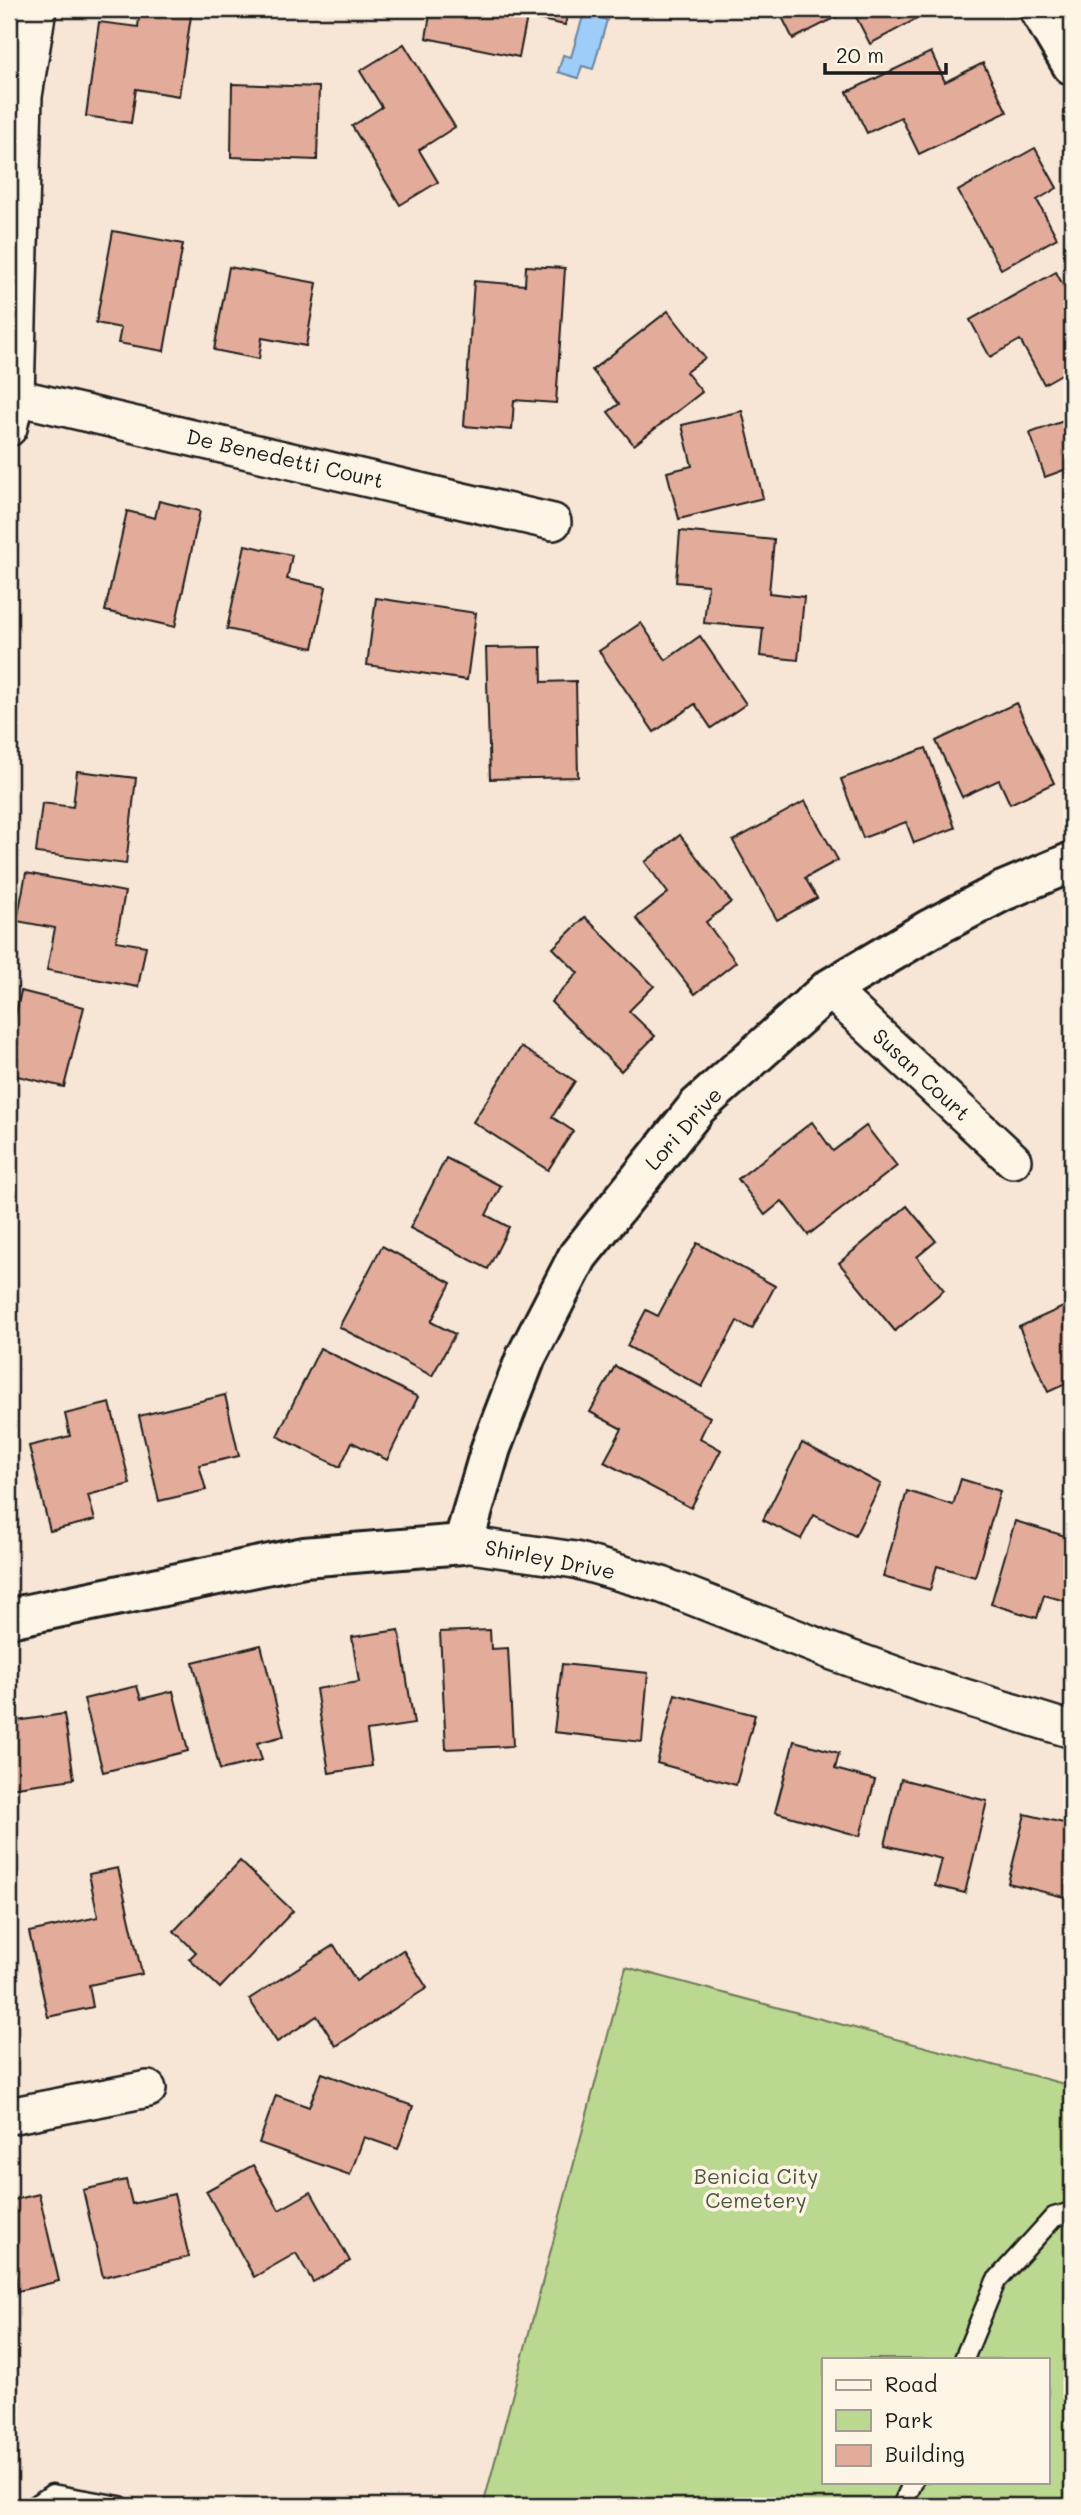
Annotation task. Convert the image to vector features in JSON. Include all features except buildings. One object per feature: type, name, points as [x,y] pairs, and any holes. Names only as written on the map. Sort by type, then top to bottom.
[{"type":"street","points":[[13,413],[24,96],[38,9]]},
{"type":"street","points":[[1039,9],[1072,65]]},
{"type":"street","name":"De Benedetti Court","points":[[13,413],[554,522]]},
{"type":"street","name":"Lori Drive","points":[[463,1544],[491,1448],[526,1357],[578,1256],[698,1106],[829,989],[930,929],[1003,891],[1072,862]]},
{"type":"street","name":"Susan Court","points":[[829,989],[1013,1160]]},
{"type":"street","name":"Shirley Drive","points":[[9,1618],[303,1557],[463,1544],[575,1560],[662,1585],[856,1661],[1072,1730]]},
{"type":"street","points":[[9,2116],[148,2089]]},
{"type":"lane","points":[[964,2358],[996,2281],[1054,2217],[1072,2212]]},
{"type":"lane","points":[[902,2506],[912,2484]]},
{"type":"lane","points":[[35,2506],[52,2494],[120,2506]]},
{"type":"green space","name":"Benicia City Cemetery","points":[[626,1967],[1072,2086],[1072,2506],[483,2506]]},
{"type":"water","points":[[584,13],[607,20],[593,69],[582,66],[578,78],[558,72],[563,55],[571,57]]}]
